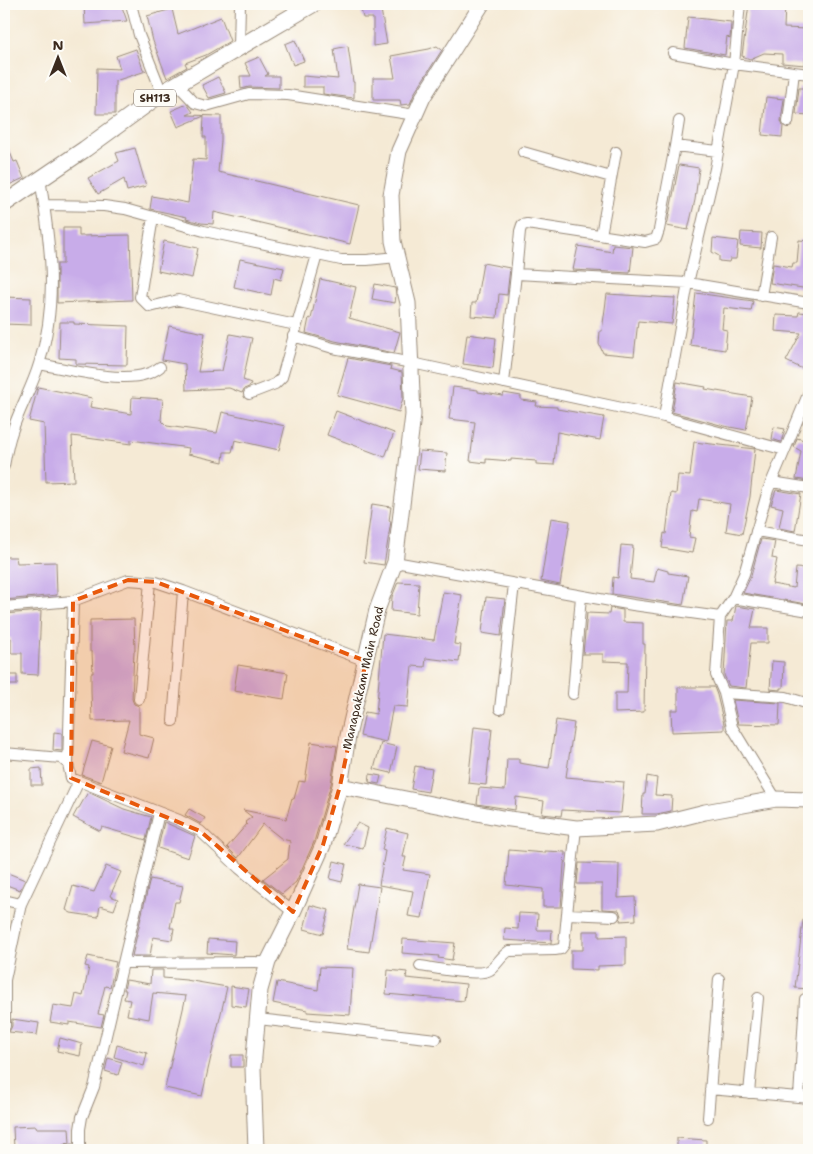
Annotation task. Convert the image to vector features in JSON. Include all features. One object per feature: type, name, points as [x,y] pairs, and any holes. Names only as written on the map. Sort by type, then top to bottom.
[{"type":"main road","name":"SH113","points":[[4,201],[85,149],[162,93],[313,4]]},
{"type":"main road","name":"Manapakkam Main Road","points":[[256,1150],[253,1068],[260,990],[268,962],[323,845],[340,786],[348,736],[377,610],[395,562],[413,415],[408,303],[393,242],[391,195],[399,151],[423,97],[482,4]]},
{"type":"main road","points":[[340,786],[502,818],[576,828],[657,824],[705,812],[776,799],[809,800]]},
{"type":"street","points":[[131,4],[139,35],[162,93]]},
{"type":"street","points":[[239,47],[240,4]]},
{"type":"street","points":[[664,417],[688,283],[718,151],[734,64],[740,4]]},
{"type":"street","points":[[673,53],[734,64],[809,74]]},
{"type":"street","points":[[788,122],[794,72]]},
{"type":"street","points":[[177,84],[195,103],[206,106],[249,94],[288,95],[415,115]]},
{"type":"street","points":[[504,383],[522,225],[527,224],[645,242],[656,239],[660,230],[679,121]]},
{"type":"street","points":[[675,146],[718,151]]},
{"type":"street","points":[[523,152],[611,178]]},
{"type":"street","points":[[601,235],[616,152]]},
{"type":"street","points":[[4,466],[12,433],[39,364],[48,326],[50,246],[40,178]]},
{"type":"street","points":[[44,205],[104,206],[125,209],[204,231],[341,260],[367,260],[397,256]]},
{"type":"street","points":[[153,217],[140,298],[150,307],[178,300],[296,325]]},
{"type":"street","points":[[761,296],[771,237]]},
{"type":"street","points":[[249,394],[275,384],[282,377],[317,255]]},
{"type":"street","points":[[516,274],[688,283],[809,303]]},
{"type":"street","points":[[293,336],[333,348],[664,417],[785,450]]},
{"type":"street","points":[[39,364],[127,377],[146,375],[160,367]]},
{"type":"street","points":[[776,799],[732,727],[724,693],[716,675],[720,617],[733,598],[744,574],[768,490],[809,392]]},
{"type":"street","points":[[772,482],[809,488]]},
{"type":"street","points":[[756,531],[809,540]]},
{"type":"street","points":[[395,562],[581,596],[720,617]]},
{"type":"street","points":[[4,608],[73,600],[128,580],[156,582],[366,661]]},
{"type":"street","points":[[138,699],[150,582]]},
{"type":"street","points":[[500,709],[514,584]]},
{"type":"street","points":[[173,721],[183,591]]},
{"type":"street","points":[[573,694],[581,596]]},
{"type":"street","points":[[733,598],[809,611]]},
{"type":"street","points":[[73,600],[68,764],[71,778],[179,820],[200,831],[239,868],[293,912]]},
{"type":"street","points":[[724,693],[786,698],[809,704]]},
{"type":"street","points":[[4,753],[61,758],[68,764]]},
{"type":"street","points":[[5,1026],[5,980],[21,904],[79,781]]},
{"type":"street","points":[[67,1150],[80,1150],[82,1117],[94,1087],[159,812]]},
{"type":"street","points":[[420,966],[475,973],[488,971],[502,955],[509,951],[561,949],[564,945],[576,828]]},
{"type":"street","points":[[4,900],[21,904]]},
{"type":"street","points":[[567,914],[614,916]]},
{"type":"street","points":[[123,963],[268,962]]},
{"type":"street","points":[[708,1118],[719,979]]},
{"type":"street","points":[[749,1092],[758,998]]},
{"type":"street","points":[[710,1089],[804,1097],[805,999]]},
{"type":"street","points":[[258,1019],[436,1039]]},
{"type":"highlighted area","points":[[128,580],[156,582],[366,661],[340,786],[323,845],[293,912],[200,831],[71,778],[73,601]]},
{"type":"building","points":[[84,4],[121,4],[127,21],[85,24]]},
{"type":"building","points":[[380,4],[387,44],[373,46],[373,18],[363,18],[360,5]]},
{"type":"building","points":[[749,4],[785,4],[784,28],[807,29],[805,65],[782,63],[782,54],[764,53],[750,59],[742,56]]},
{"type":"building","points":[[172,9],[178,34],[221,17],[230,41],[206,55],[185,63],[187,67],[167,78],[153,41],[147,16]]},
{"type":"building","points":[[688,17],[731,22],[730,39],[727,36],[725,55],[685,48]]},
{"type":"building","points":[[295,40],[304,61],[293,65],[285,44]]},
{"type":"building","points":[[348,46],[354,82],[354,98],[323,94],[323,87],[303,87],[303,76],[338,79],[334,49]]},
{"type":"building","points":[[437,46],[442,50],[415,92],[410,104],[401,105],[400,100],[373,100],[373,78],[395,78],[391,56]]},
{"type":"building","points":[[136,49],[143,69],[146,71],[115,81],[115,114],[96,114],[97,68],[120,69],[116,56]]},
{"type":"building","points":[[259,57],[268,74],[265,76],[279,76],[279,88],[249,87],[241,89],[240,76],[251,76],[245,63]]},
{"type":"building","points":[[218,77],[226,93],[209,98],[202,85]]},
{"type":"building","points":[[799,88],[809,88],[809,115],[796,114]]},
{"type":"building","points":[[766,97],[784,99],[781,121],[783,126],[782,137],[762,135]]},
{"type":"building","points":[[187,104],[193,112],[187,115],[221,116],[218,172],[359,205],[350,244],[214,212],[213,224],[201,223],[186,219],[187,217],[150,209],[152,196],[188,203],[193,159],[206,160],[206,137],[203,137],[204,116],[178,127],[171,111]]},
{"type":"building","points":[[4,138],[14,162],[17,161],[24,178],[9,185],[4,173]]},
{"type":"building","points":[[135,148],[146,186],[127,191],[124,179],[98,194],[88,178],[119,161],[116,153]]},
{"type":"building","points":[[679,165],[699,168],[695,200],[688,230],[667,226]]},
{"type":"building","points":[[63,228],[79,228],[79,236],[130,235],[132,300],[57,303],[57,264],[63,264]]},
{"type":"building","points":[[741,232],[762,233],[761,248],[740,246]]},
{"type":"building","points":[[713,238],[738,241],[736,259],[730,259],[729,262],[719,261],[719,256],[712,252]]},
{"type":"building","points":[[799,240],[809,241],[809,289],[770,283],[773,264],[792,267],[793,263],[797,263]]},
{"type":"building","points":[[164,241],[198,248],[192,278],[158,271]]},
{"type":"building","points":[[613,245],[633,247],[630,273],[573,270],[578,246],[612,252]]},
{"type":"building","points":[[240,259],[284,268],[281,280],[274,278],[271,295],[234,287]]},
{"type":"building","points":[[483,263],[510,268],[507,295],[499,294],[497,318],[471,316],[472,303],[476,303]]},
{"type":"building","points":[[320,279],[356,287],[349,318],[400,332],[394,353],[306,333]]},
{"type":"building","points":[[375,284],[395,288],[395,303],[372,299]]},
{"type":"building","points":[[696,293],[753,301],[751,311],[724,308],[722,329],[727,330],[725,350],[690,345]]},
{"type":"building","points":[[607,294],[675,298],[672,324],[638,321],[634,356],[603,353],[599,344]]},
{"type":"building","points":[[4,297],[31,298],[31,325],[4,324]]},
{"type":"building","points":[[799,312],[809,313],[809,372],[786,361],[801,333],[775,331],[776,315],[798,316]]},
{"type":"building","points":[[60,322],[128,326],[127,365],[76,364],[76,359],[59,358]]},
{"type":"building","points":[[169,326],[205,333],[198,372],[222,371],[230,334],[252,338],[243,380],[251,383],[249,387],[244,389],[242,393],[229,388],[186,390],[185,364],[162,360]]},
{"type":"building","points":[[467,334],[496,338],[493,368],[463,364]]},
{"type":"building","points":[[348,358],[391,366],[390,369],[402,372],[403,398],[399,412],[337,395]]},
{"type":"building","points":[[677,382],[752,397],[746,430],[672,412]]},
{"type":"building","points":[[38,387],[92,398],[90,407],[131,414],[132,397],[163,399],[161,420],[167,426],[217,433],[222,412],[285,426],[279,450],[235,440],[232,452],[224,452],[223,462],[188,454],[189,448],[131,440],[131,444],[72,436],[74,481],[46,482],[44,424],[29,421]]},
{"type":"building","points":[[453,387],[503,396],[504,393],[521,396],[521,400],[537,402],[536,406],[557,407],[557,409],[604,417],[600,440],[557,432],[554,465],[511,459],[511,461],[486,459],[486,463],[470,461],[475,422],[449,419]]},
{"type":"building","points":[[336,411],[394,433],[385,457],[327,435]]},
{"type":"building","points":[[774,427],[785,429],[781,442],[772,439]]},
{"type":"building","points":[[805,435],[809,436],[809,481],[796,479],[801,451],[794,447],[797,438],[804,440]]},
{"type":"building","points":[[694,442],[755,449],[750,497],[742,534],[726,531],[730,504],[699,499],[697,512],[692,511],[689,537],[695,538],[692,553],[662,548],[664,533],[666,534],[671,493],[676,494],[678,475],[690,476]]},
{"type":"building","points":[[420,451],[447,453],[445,471],[418,469]]},
{"type":"building","points":[[776,490],[801,494],[795,531],[779,528],[783,508],[771,505]]},
{"type":"building","points":[[372,504],[391,507],[389,521],[391,521],[384,565],[364,562]]},
{"type":"building","points":[[551,518],[570,521],[560,585],[541,581]]},
{"type":"building","points":[[761,539],[775,541],[772,558],[777,559],[772,584],[794,588],[796,568],[809,569],[809,588],[806,604],[743,593],[751,576]]},
{"type":"building","points":[[621,545],[633,546],[630,579],[654,582],[657,568],[668,571],[668,573],[688,576],[683,605],[612,594],[613,577],[618,578]]},
{"type":"building","points":[[4,557],[16,557],[17,563],[56,562],[57,595],[4,600]]},
{"type":"building","points":[[398,582],[419,583],[417,614],[391,611],[392,597]]},
{"type":"building","points":[[443,592],[462,595],[454,644],[461,645],[459,662],[426,658],[425,667],[412,666],[408,707],[393,706],[386,742],[360,736],[365,712],[376,714],[383,634],[434,640]]},
{"type":"building","points":[[486,597],[505,599],[501,636],[482,633]]},
{"type":"building","points":[[736,606],[755,609],[751,628],[768,628],[768,643],[751,643],[746,688],[729,686],[724,675],[727,621],[733,621]]},
{"type":"building","points":[[610,608],[623,610],[623,622],[643,623],[643,644],[645,644],[644,712],[615,713],[615,693],[627,693],[628,662],[603,661],[603,654],[583,654],[587,613],[609,614]]},
{"type":"building","points":[[41,611],[38,675],[22,674],[22,653],[11,653],[11,638],[4,638],[4,614]]},
{"type":"building","points":[[134,619],[135,651],[132,699],[134,704],[139,706],[139,734],[154,738],[149,758],[121,751],[129,720],[92,721],[91,673],[93,673],[92,652],[90,652],[90,620]]},
{"type":"building","points":[[772,661],[784,662],[783,688],[780,688],[780,690],[770,689]]},
{"type":"building","points":[[238,665],[288,673],[284,699],[234,691]]},
{"type":"building","points":[[4,675],[17,675],[17,685],[4,685]]},
{"type":"building","points":[[678,687],[714,687],[724,730],[672,732],[671,710],[678,710]]},
{"type":"building","points":[[733,700],[780,703],[779,725],[738,724]]},
{"type":"building","points":[[556,720],[574,723],[566,777],[624,782],[621,813],[562,810],[561,816],[542,814],[544,801],[516,797],[515,810],[477,804],[479,788],[505,790],[507,759],[519,759],[519,763],[549,768]]},
{"type":"building","points":[[474,727],[492,729],[486,785],[468,783]]},
{"type":"building","points":[[54,732],[62,733],[62,751],[53,750]]},
{"type":"building","points":[[92,741],[111,746],[101,782],[82,775]]},
{"type":"building","points":[[311,742],[337,746],[331,784],[314,842],[296,882],[282,894],[263,879],[288,859],[290,841],[282,839],[263,824],[238,858],[227,847],[247,824],[245,822],[252,817],[243,810],[286,819],[299,781],[305,782]]},
{"type":"building","points":[[381,743],[397,747],[391,773],[374,769]]},
{"type":"building","points":[[415,766],[432,769],[428,792],[411,789]]},
{"type":"building","points":[[41,768],[42,785],[31,785],[31,769]]},
{"type":"building","points":[[370,774],[381,776],[379,784],[369,782]]},
{"type":"building","points":[[647,776],[657,778],[655,795],[672,796],[671,811],[657,814],[642,814],[643,794],[645,794]]},
{"type":"building","points":[[88,792],[124,809],[151,817],[146,840],[102,827],[100,831],[73,817]]},
{"type":"building","points":[[189,809],[205,818],[201,824],[185,815]]},
{"type":"building","points":[[164,822],[195,836],[188,858],[158,848]]},
{"type":"building","points":[[358,823],[368,828],[363,848],[343,844]]},
{"type":"building","points":[[387,828],[408,833],[403,857],[406,857],[403,870],[430,874],[422,918],[408,916],[413,891],[379,885],[385,851],[382,850]]},
{"type":"building","points":[[509,850],[545,853],[545,851],[565,852],[561,907],[543,907],[543,889],[506,885]]},
{"type":"building","points":[[334,861],[346,864],[342,882],[330,879]]},
{"type":"building","points":[[579,863],[619,864],[618,898],[635,897],[636,920],[620,921],[619,910],[602,909],[602,884],[577,884]]},
{"type":"building","points":[[106,866],[121,872],[110,896],[118,899],[114,910],[100,906],[98,917],[71,913],[66,910],[73,886],[94,892]]},
{"type":"building","points":[[8,873],[25,880],[20,890],[4,884]]},
{"type":"building","points":[[150,879],[183,886],[179,902],[175,902],[170,928],[174,928],[172,940],[153,937],[150,956],[132,956]]},
{"type":"building","points":[[358,884],[380,887],[369,952],[347,949]]},
{"type":"building","points":[[310,905],[329,910],[323,934],[304,929]]},
{"type":"building","points":[[519,913],[538,914],[537,930],[552,930],[551,943],[504,940],[505,928],[518,929]]},
{"type":"building","points":[[803,920],[809,920],[809,989],[795,988]]},
{"type":"building","points":[[583,931],[599,931],[599,937],[626,936],[626,965],[598,966],[598,970],[571,969],[571,950],[583,950]]},
{"type":"building","points":[[208,939],[235,941],[234,955],[207,953]]},
{"type":"building","points":[[403,939],[455,943],[452,960],[438,958],[439,956],[402,953]]},
{"type":"building","points":[[88,956],[116,962],[110,987],[105,986],[98,1014],[104,1015],[101,1027],[69,1022],[69,1025],[50,1022],[53,1005],[73,1008],[76,994],[83,996],[89,967],[85,966]]},
{"type":"building","points":[[320,967],[353,968],[350,1015],[307,1012],[307,1010],[273,1003],[277,982],[318,990]]},
{"type":"building","points":[[151,970],[163,970],[163,978],[227,987],[202,1096],[165,1088],[186,996],[153,993],[149,1019],[127,1015],[130,1000],[124,999],[126,980],[150,984]]},
{"type":"building","points":[[388,970],[407,972],[406,978],[466,984],[464,1001],[386,994]]},
{"type":"building","points":[[231,986],[249,989],[246,1007],[231,1005]]},
{"type":"building","points":[[12,1019],[39,1023],[37,1035],[9,1032],[12,1026]]},
{"type":"building","points":[[60,1038],[82,1044],[80,1056],[57,1051]]},
{"type":"building","points":[[117,1045],[147,1053],[144,1066],[114,1057]]},
{"type":"building","points":[[231,1055],[243,1055],[243,1067],[231,1067]]},
{"type":"building","points":[[108,1058],[122,1062],[118,1075],[105,1071]]},
{"type":"building","points":[[36,1126],[36,1128],[69,1128],[70,1143],[64,1144],[60,1148],[14,1149],[13,1127]]},
{"type":"building","points":[[677,1138],[706,1140],[706,1150],[677,1150]]}]
